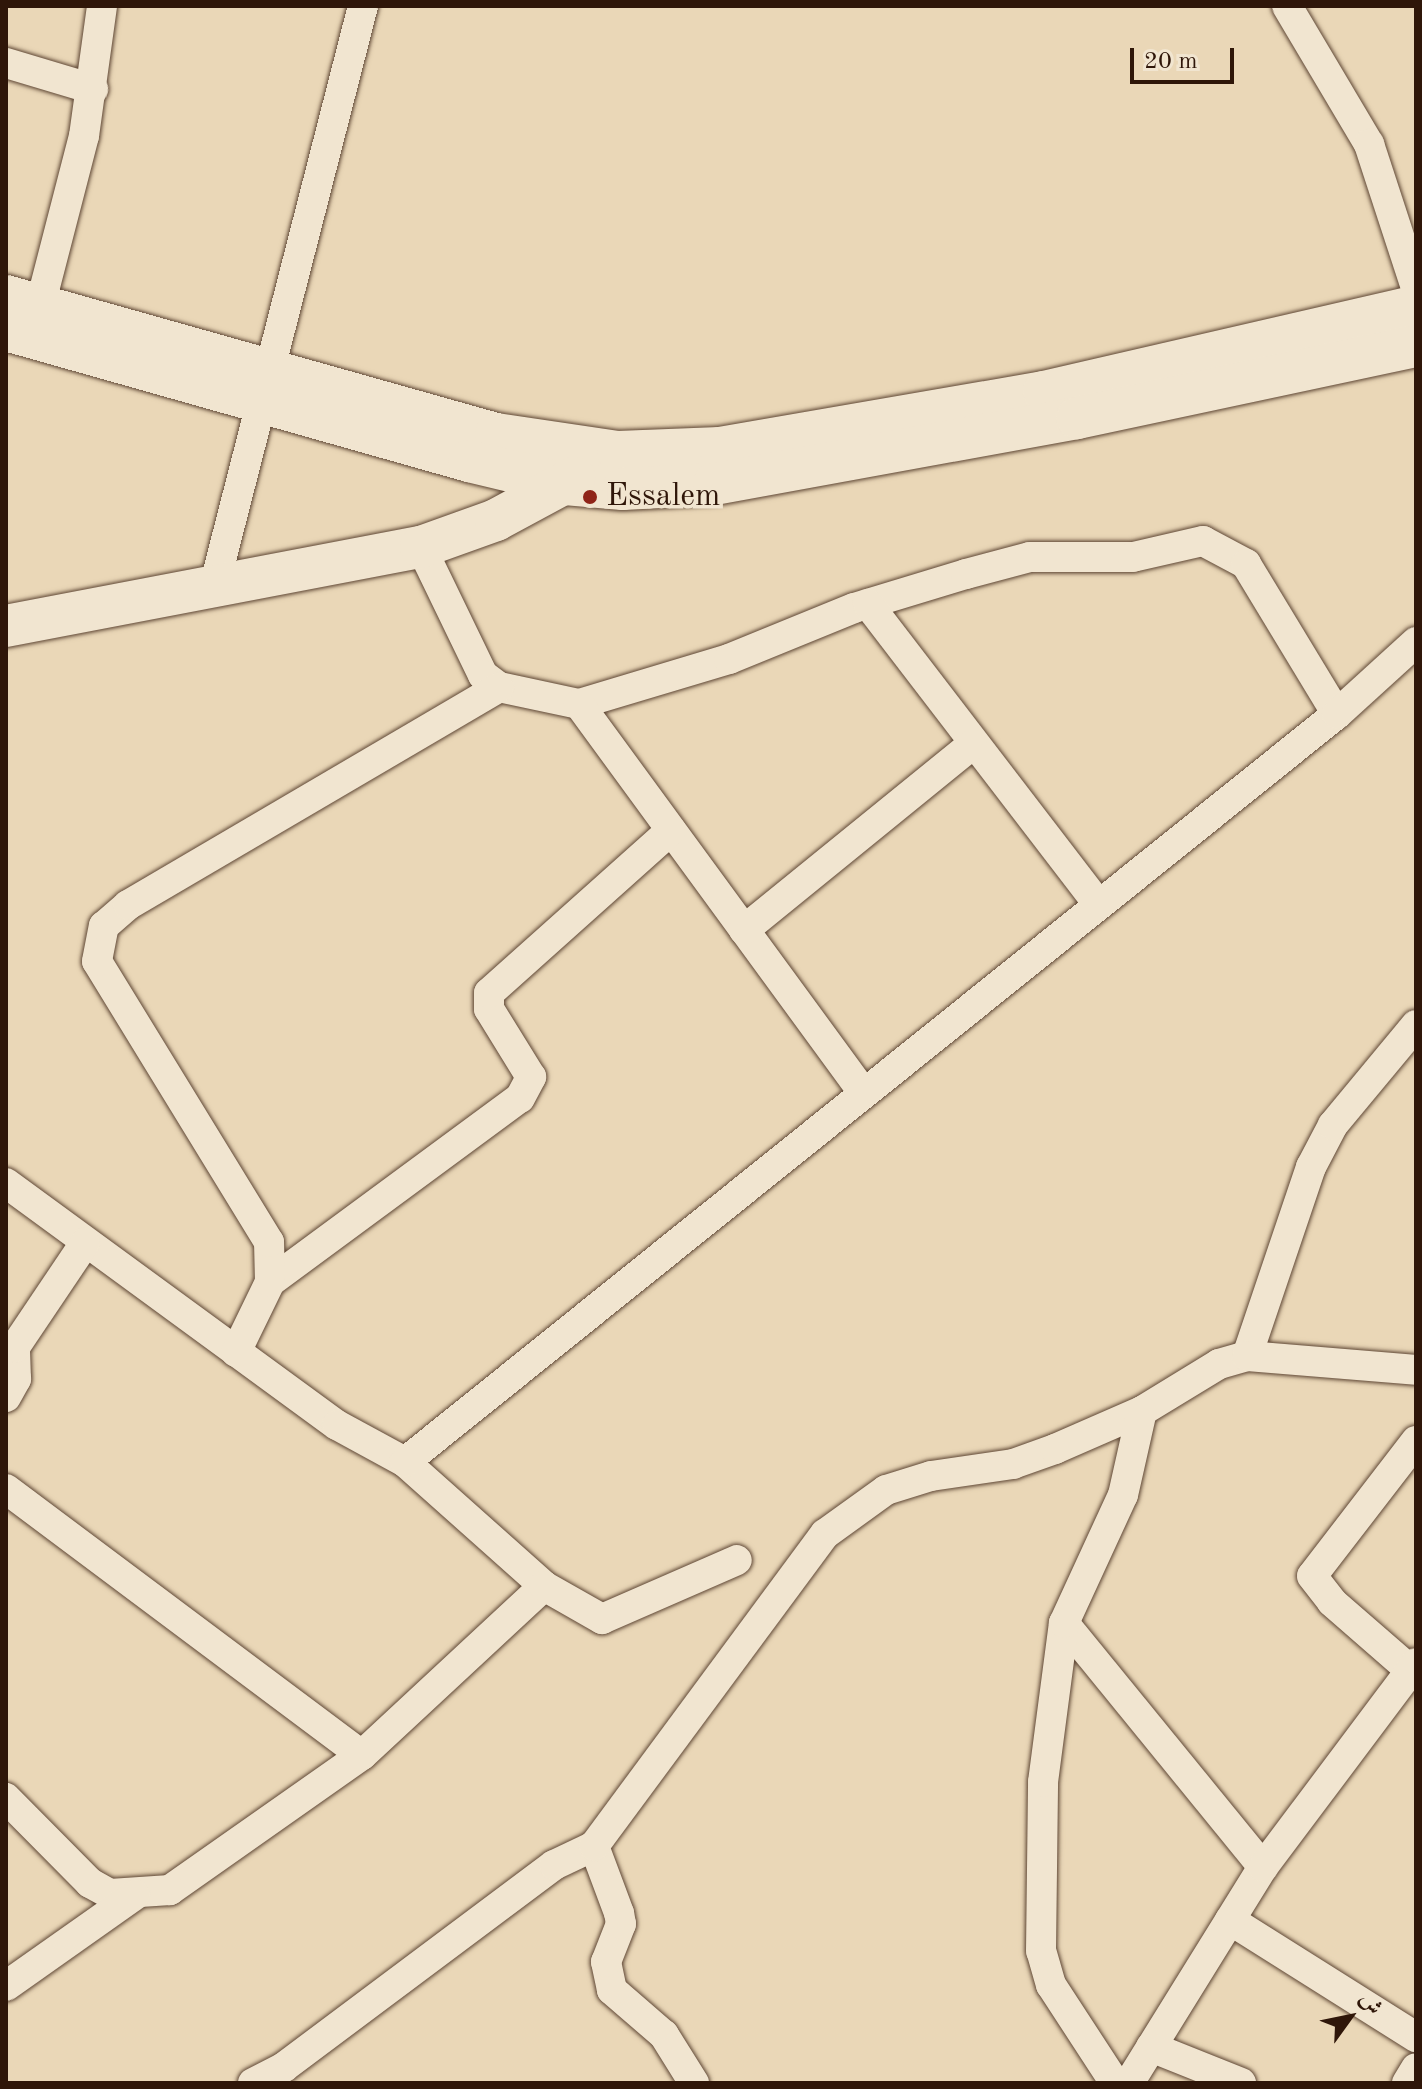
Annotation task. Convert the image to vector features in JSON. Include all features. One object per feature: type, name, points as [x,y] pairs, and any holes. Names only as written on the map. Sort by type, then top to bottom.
[{"type":"main road","points":[[23,301],[263,385],[565,484],[623,489],[714,484],[1077,418],[1416,346]]},
{"type":"main road","points":[[6,330],[496,434],[618,452],[720,448],[1044,392],[1416,306]]},
{"type":"main road","points":[[6,626],[213,591],[421,547],[496,520],[618,452]]},
{"type":"street","points":[[23,301],[93,89],[102,6]]},
{"type":"street","points":[[213,591],[263,385],[363,6]]},
{"type":"street","points":[[1287,6],[1369,144],[1416,288]]},
{"type":"street","points":[[6,63],[93,89]]},
{"type":"street","points":[[421,547],[483,675],[499,687],[579,704],[729,659],[868,604],[1030,557],[1133,557],[1203,541],[1246,564],[1337,714]]},
{"type":"street","points":[[868,604],[972,745],[1098,904]]},
{"type":"street","points":[[405,1462],[862,1091],[1337,714],[1416,642]]},
{"type":"street","points":[[236,1352],[270,1282],[269,1242],[97,961],[104,926],[128,905],[499,687]]},
{"type":"street","points":[[579,704],[862,1091]]},
{"type":"street","points":[[744,930],[972,745]]},
{"type":"street","points":[[270,1282],[520,1098],[531,1077],[489,1009],[489,993],[671,830]]},
{"type":"street","points":[[1247,1356],[1311,1167],[1333,1125],[1416,1025]]},
{"type":"street","points":[[6,1183],[337,1425],[405,1462],[544,1586],[602,1619],[737,1560]]},
{"type":"street","points":[[6,1397],[16,1379],[15,1347],[85,1243]]},
{"type":"street","points":[[253,2083],[284,2067],[554,1865],[594,1846],[807,1557],[860,1505],[886,1490],[931,1476],[1013,1464],[1142,1411],[1219,1364],[1247,1356],[1416,1370]]},
{"type":"street","points":[[1115,2083],[1051,1985],[1041,1951],[1043,1782],[1064,1623],[1123,1495],[1142,1411]]},
{"type":"street","points":[[1129,2083],[1263,1867],[1414,1669],[1332,1602],[1312,1576],[1316,1564],[1416,1441]]},
{"type":"street","points":[[6,1489],[362,1755]]},
{"type":"street","points":[[6,1798],[90,1883],[110,1894],[135,1895],[170,1890],[362,1755],[544,1586]]},
{"type":"street","points":[[1064,1623],[1263,1867]]},
{"type":"street","points":[[594,1846],[621,1924],[606,1962],[612,1990],[664,2035],[694,2083]]},
{"type":"street","points":[[6,1986],[135,1895]]},
{"type":"street","points":[[1230,1920],[1416,2037]]},
{"type":"street","points":[[1151,2047],[1241,2083]]},
{"type":"street","points":[[1407,2083],[1416,2068]]},
{"type":"place","name":"Essalem","points":[[590,497]]}]
